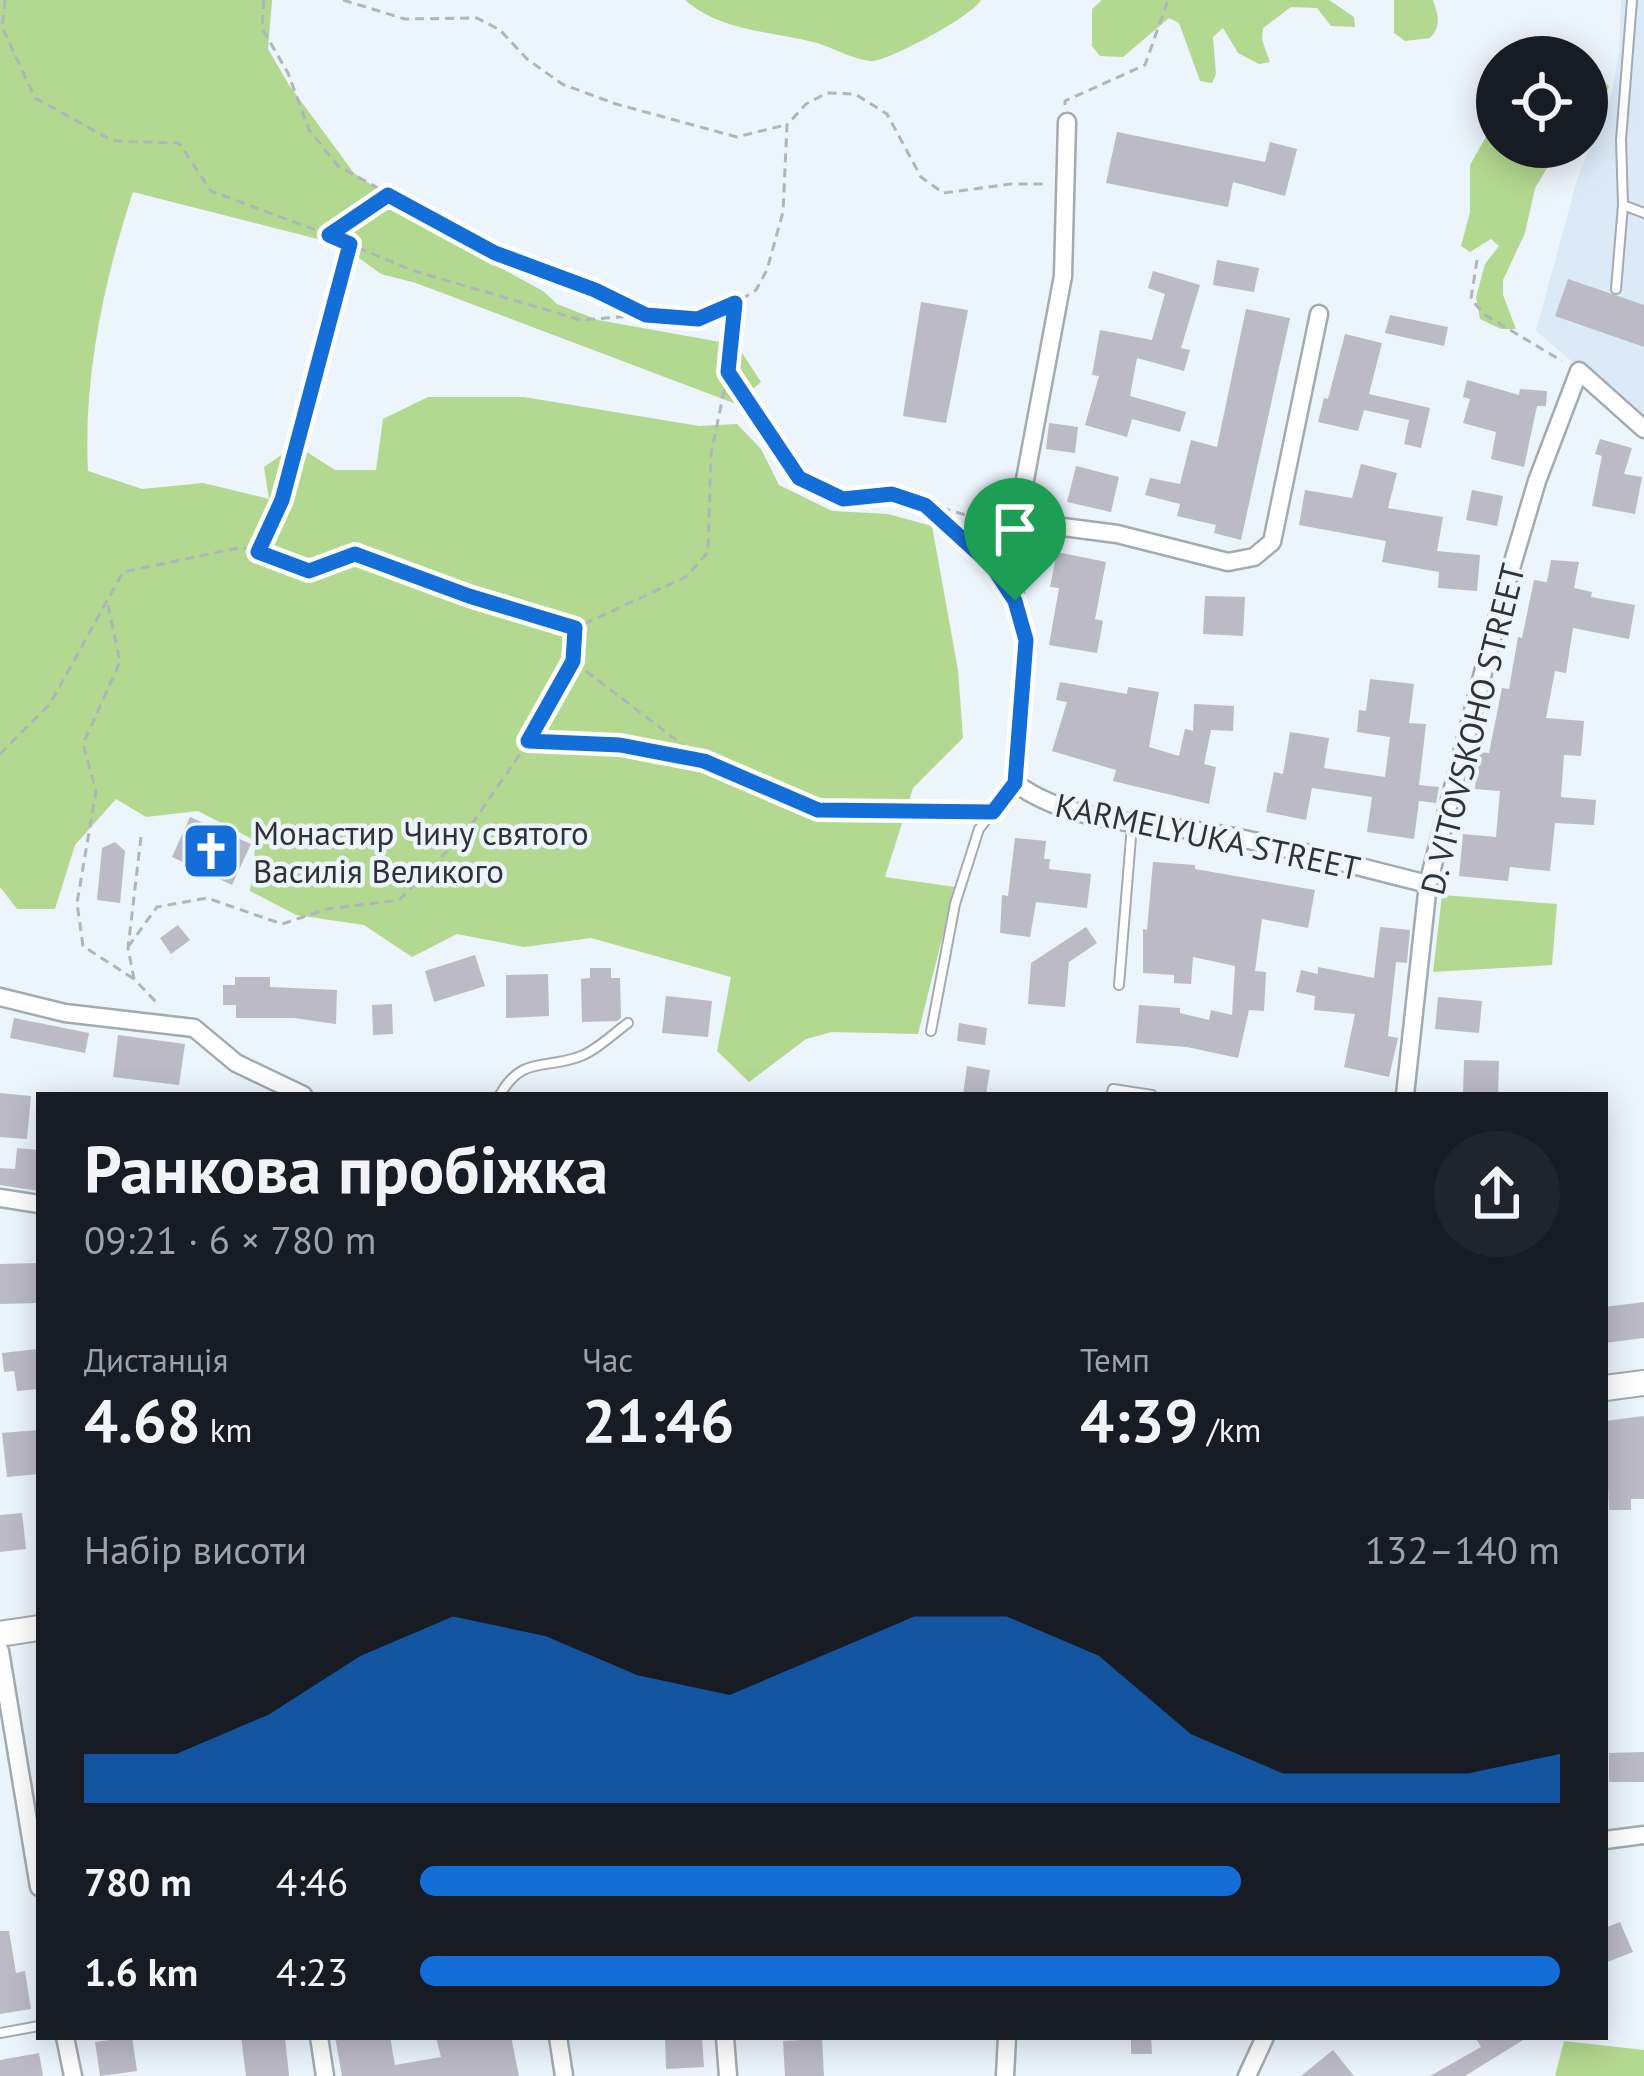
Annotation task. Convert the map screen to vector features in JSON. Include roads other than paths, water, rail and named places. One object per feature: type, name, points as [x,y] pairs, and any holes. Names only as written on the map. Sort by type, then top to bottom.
[{"type":"main road","points":[[1608,1388],[1644,1383]]},
{"type":"main road","points":[[0,1634],[36,1628]]},
{"type":"street","name":"KARMELYUKA STREET","points":[[1066,122],[1063,276],[1024,485],[1009,520],[1015,601],[1026,640],[1015,783],[1040,802],[1132,823],[1227,836],[1428,884]]},
{"type":"street","points":[[1009,520],[1117,534],[1228,562],[1254,557],[1272,542],[1318,314]]},
{"type":"street","name":"D. VITOVSKOHO STREET","points":[[1405,1092],[1428,884],[1504,592],[1579,371],[1644,430]]},
{"type":"street","points":[[0,997],[64,1013],[194,1028],[236,1063],[298,1092]]},
{"type":"street","points":[[0,1198],[36,1204]]},
{"type":"street","points":[[0,1651],[8,1756],[36,1874]]},
{"type":"street","points":[[1608,1840],[1644,1835]]},
{"type":"street","points":[[66,2040],[73,2076]]},
{"type":"street","points":[[319,2040],[325,2076]]},
{"type":"street","points":[[558,2040],[564,2076]]},
{"type":"street","points":[[724,2040],[728,2076]]},
{"type":"street","points":[[1005,2076],[1007,2040]]},
{"type":"street","points":[[1247,2076],[1264,2040]]},
{"type":"lane","points":[[1616,289],[1632,0]]},
{"type":"lane","points":[[1623,205],[1644,213]]},
{"type":"lane","points":[[931,1030],[956,904],[979,829],[1015,783]]},
{"type":"lane","points":[[1119,985],[1132,823]]},
{"type":"lane","points":[[502,1092],[509,1077],[540,1062],[581,1056],[628,1023]]},
{"type":"lane","points":[[0,2033],[36,2027]]},
{"type":"place","name":"Монастир Чину святого Василія Великого","points":[[211,851]]}]
